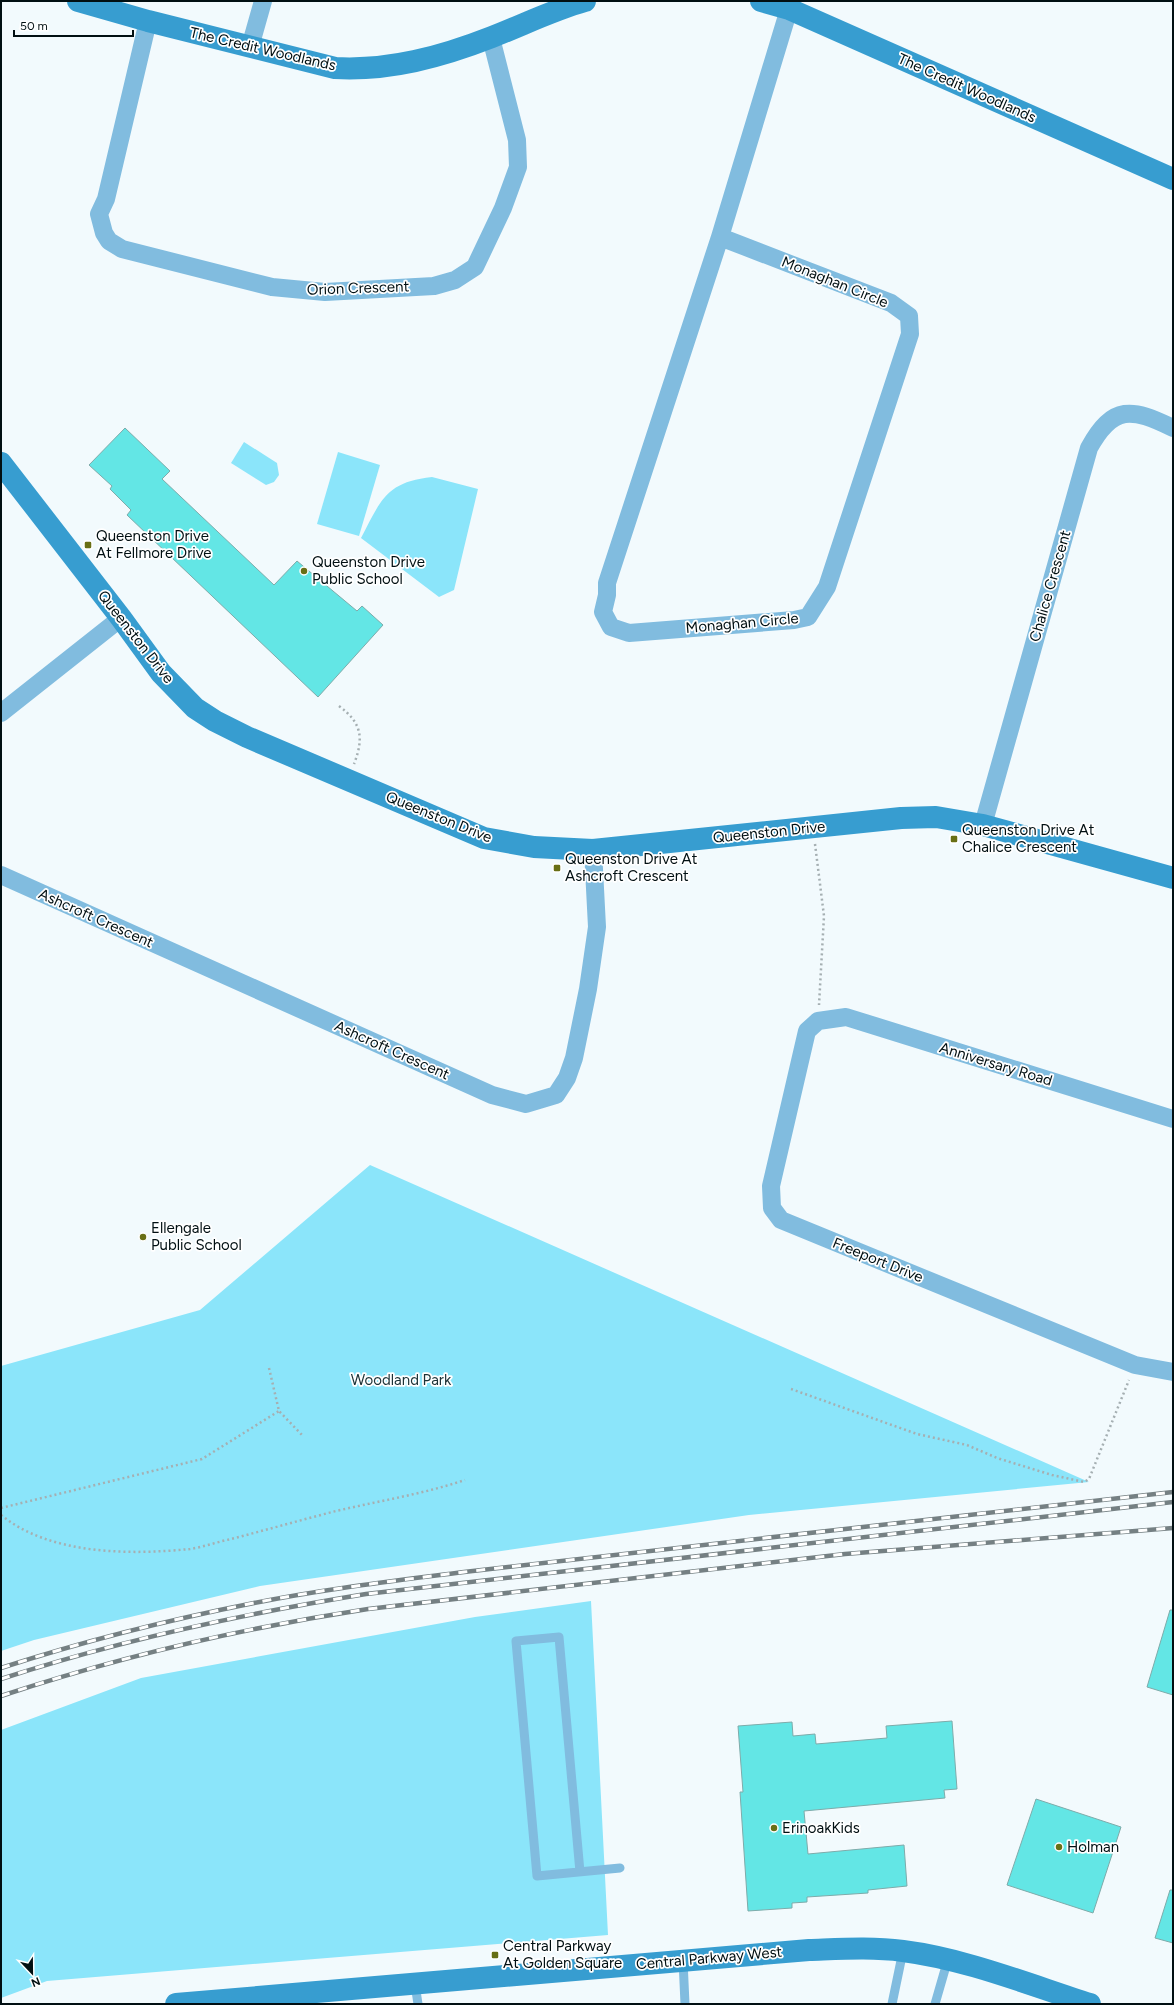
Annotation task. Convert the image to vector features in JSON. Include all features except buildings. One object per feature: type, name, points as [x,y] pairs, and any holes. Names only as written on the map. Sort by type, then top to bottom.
[{"type":"street","name":"The Credit Woodlands","points":[[78,1],[148,21],[335,68],[363,69],[430,58],[491,38],[568,6],[585,1]]},
{"type":"street","points":[[250,47],[263,1]]},
{"type":"street","name":"The Credit Woodlands","points":[[760,1],[789,9],[1173,179]]},
{"type":"street","name":"Monaghan Circle","points":[[720,237],[890,303],[909,316],[910,334],[827,587],[808,617],[794,620],[629,633],[611,627],[603,612],[607,596],[607,583],[720,237],[789,9]]},
{"type":"street","name":"Orion Crescent","points":[[148,21],[106,199],[99,214],[104,233],[109,241],[122,249],[272,287],[325,292],[434,286],[462,278],[475,267],[506,202],[516,176],[519,156],[518,140],[491,38]]},
{"type":"street","name":"Chalice Crescent","points":[[984,825],[1089,448],[1098,432],[1108,420],[1117,416],[1134,413],[1147,415],[1173,428]]},
{"type":"street","name":"Queenston Drive","points":[[1,463],[121,618],[161,673],[196,708],[216,721],[247,737],[484,838],[534,847],[593,850],[901,818],[936,817],[984,825],[1173,878]]},
{"type":"street","points":[[1,713],[121,618]]},
{"type":"street","name":"Ashcroft Crescent","points":[[1,875],[492,1095],[526,1104],[556,1096],[567,1078],[574,1058],[588,989],[597,927],[593,850]]},
{"type":"street","name":"Anniversary Road","points":[[818,1021],[846,1017],[1173,1119]]},
{"type":"street","name":"Freeport Drive","points":[[818,1021],[807,1031],[771,1186],[772,1208],[781,1220],[1135,1365],[1173,1372]]},
{"type":"street","name":"Central Parkway West","points":[[176,2004],[416,1994],[683,1960],[809,1950],[857,1948],[903,1951],[948,1959],[1090,2004]]},
{"type":"lane","points":[[580,1872],[560,1637],[516,1641],[537,1876],[580,1872],[620,1868]]},
{"type":"lane","points":[[892,2004],[903,1951]]},
{"type":"lane","points":[[935,2004],[948,1959]]},
{"type":"lane","points":[[683,1960],[685,2004]]},
{"type":"path","points":[[339,706],[351,714],[360,733],[358,753],[349,780]]},
{"type":"path","points":[[813,827],[824,916],[818,1021]]},
{"type":"path","points":[[791,1389],[917,1434],[967,1445],[997,1458],[1052,1475],[1084,1482],[1088,1479],[1135,1365]]},
{"type":"path","points":[[269,1368],[279,1411],[302,1435]]},
{"type":"path","points":[[1,1508],[202,1459],[279,1411]]},
{"type":"path","points":[[1,1515],[16,1527],[51,1541],[98,1550],[119,1552],[191,1548],[337,1511],[435,1490],[465,1480]]},
{"type":"green space","points":[[244,442],[277,463],[279,475],[274,482],[266,485],[231,463]]},
{"type":"green space","points":[[338,452],[380,465],[359,536],[317,524]]},
{"type":"green space","points":[[432,477],[478,489],[454,590],[439,597],[361,538],[380,503],[395,488],[404,483],[417,479]]},
{"type":"green space","name":"Woodland Park","points":[[370,1165],[1089,1482],[749,1515],[260,1586],[34,1640],[1,1651],[1,1366],[200,1310]]},
{"type":"green space","points":[[591,1601],[608,1935],[47,1981],[1,1998],[1,1730],[141,1678],[475,1617]]},
{"type":"railway","points":[[1,1668],[95,1640],[158,1624],[254,1603],[332,1589],[464,1572],[1173,1492]]},
{"type":"railway","points":[[1,1679],[91,1652],[182,1629],[273,1610],[366,1594],[1173,1502]]},
{"type":"railway","points":[[1,1696],[91,1668],[229,1634],[368,1609],[845,1554],[1173,1528]]},
{"type":"place","name":"Queenston Drive At Fellmore Drive","points":[[88,545]]},
{"type":"place","name":"Queenston Drive Public School","points":[[304,571]]},
{"type":"place","name":"Queenston Drive At Chalice Crescent","points":[[954,839]]},
{"type":"place","name":"Queenston Drive At Ashcroft Crescent","points":[[557,868]]},
{"type":"place","name":"Ellengale Public School","points":[[143,1237]]},
{"type":"place","name":"ErinoakKids","points":[[774,1828]]},
{"type":"place","name":"Holman","points":[[1059,1847]]},
{"type":"place","name":"Central Parkway At Golden Square","points":[[495,1955]]}]
